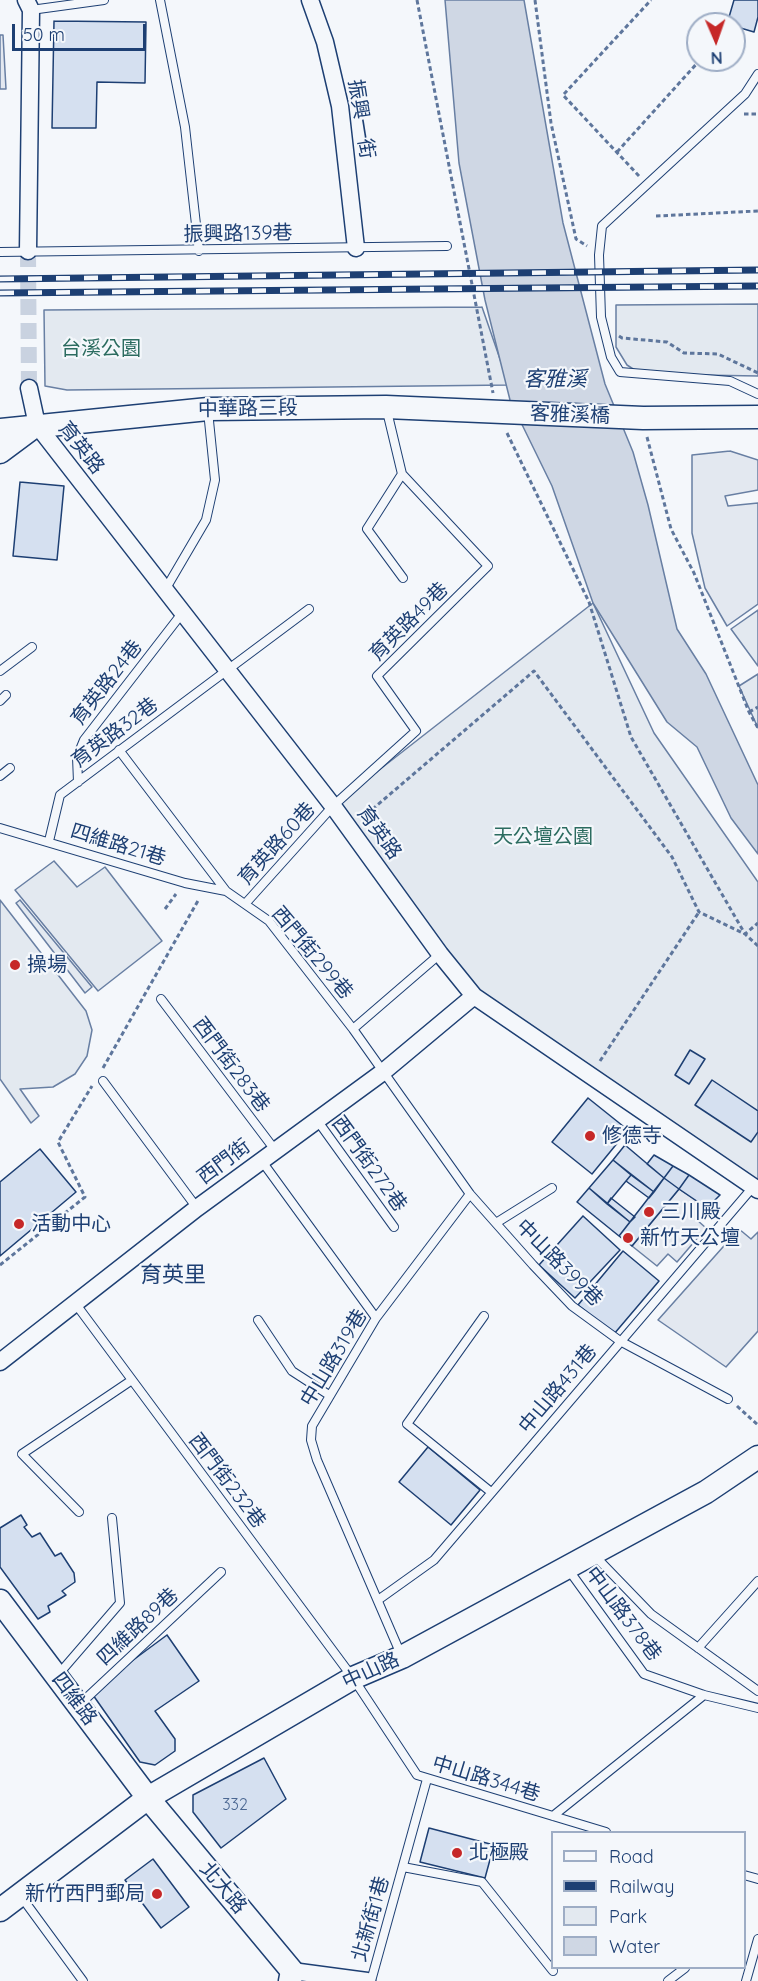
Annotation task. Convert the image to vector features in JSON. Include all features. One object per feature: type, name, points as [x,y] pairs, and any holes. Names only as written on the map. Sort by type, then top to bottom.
[{"type":"street","name":"振興一街","points":[[310,0],[325,42],[340,106],[356,248]]},
{"type":"street","points":[[28,251],[29,5]]},
{"type":"street","points":[[0,452],[37,425],[29,388]]},
{"type":"street","name":"中華路三段","points":[[0,430],[208,409],[386,407],[497,412]]},
{"type":"street","name":"客雅溪橋","points":[[497,412],[643,418]]},
{"type":"street","points":[[643,418],[758,417]]},
{"type":"street","name":"育英路","points":[[37,425],[333,806],[440,954],[474,996],[755,1189]]},
{"type":"street","name":"西門街","points":[[0,1362],[197,1208],[383,1072],[474,996]]},
{"type":"street","name":"中山路","points":[[0,1910],[148,1798],[353,1678],[402,1657],[706,1492],[758,1457]]},
{"type":"street","name":"四維路","points":[[0,1601],[148,1798]]},
{"type":"street","name":"北大路","points":[[148,1798],[291,1976]]},
{"type":"street","points":[[291,1976],[369,1981]]},
{"type":"lane","points":[[29,5],[104,0]]},
{"type":"lane","points":[[160,0],[185,127],[198,251]]},
{"type":"lane","points":[[758,74],[745,94],[602,226],[599,255],[602,320],[611,357],[620,372],[730,381],[756,391],[758,394]]},
{"type":"lane","name":"振興路139巷","points":[[0,252],[447,246]]},
{"type":"lane","points":[[386,407],[402,474],[367,529],[403,578]]},
{"type":"lane","points":[[165,590],[206,520],[209,510],[216,480],[208,409]]},
{"type":"lane","name":"育英路49巷","points":[[333,806],[416,731],[377,676],[489,566],[402,474]]},
{"type":"lane","name":"育英路32巷","points":[[49,841],[60,795],[309,609]]},
{"type":"lane","name":"育英路24巷","points":[[78,782],[77,757],[84,740],[183,612]]},
{"type":"lane","points":[[0,671],[32,647]]},
{"type":"lane","name":"西門街299巷","points":[[119,750],[226,891],[269,921],[353,1029],[383,1072]]},
{"type":"lane","points":[[0,776],[10,768]]},
{"type":"lane","name":"育英路60巷","points":[[245,904],[333,806]]},
{"type":"lane","name":"四維路21巷","points":[[0,828],[184,883],[226,891]]},
{"type":"lane","points":[[353,1029],[440,954]]},
{"type":"lane","name":"西門街283巷","points":[[161,999],[376,1318]]},
{"type":"lane","name":"中山路399巷","points":[[383,1072],[470,1194],[572,1306],[620,1341],[728,1399]]},
{"type":"lane","points":[[103,1081],[197,1208]]},
{"type":"lane","name":"西門街272巷","points":[[316,1120],[394,1227]]},
{"type":"lane","points":[[496,1223],[552,1188]]},
{"type":"lane","name":"中山路431巷","points":[[378,1600],[434,1560],[620,1341],[755,1189]]},
{"type":"lane","name":"中山路319巷","points":[[402,1657],[317,1460],[311,1440],[312,1426],[376,1318],[470,1194]]},
{"type":"lane","name":"西門街232巷","points":[[75,1303],[353,1678]]},
{"type":"lane","points":[[484,1316],[407,1424],[491,1492]]},
{"type":"lane","points":[[258,1320],[292,1371],[329,1395]]},
{"type":"lane","points":[[79,1512],[22,1454],[132,1380]]},
{"type":"lane","points":[[57,1676],[120,1603],[112,1518]]},
{"type":"lane","points":[[593,1554],[651,1614],[758,1691]]},
{"type":"lane","name":"中山路378巷","points":[[567,1568],[644,1674],[704,1695],[758,1708]]},
{"type":"lane","name":"四維路89巷","points":[[79,1706],[220,1572]]},
{"type":"lane","points":[[698,1648],[758,1581]]},
{"type":"lane","name":"中山路344巷","points":[[353,1678],[417,1775],[553,1816],[585,1829]]},
{"type":"lane","name":"中山路344巷","points":[[553,1816],[704,1695]]},
{"type":"lane","name":"北新街1巷","points":[[369,1981],[427,1779]]},
{"type":"lane","name":"北新街1巷","points":[[403,1867],[482,1882],[551,1968]]},
{"type":"lane","points":[[20,1894],[83,1981]]},
{"type":"lane","points":[[746,1981],[758,1939]]},
{"type":"lane","points":[[668,1981],[684,1969]]},
{"type":"path","points":[[417,0],[497,412],[588,602],[631,737],[745,934]]},
{"type":"path","points":[[535,0],[551,123],[576,239],[599,255]]},
{"type":"path","points":[[647,184],[563,95],[651,0]]},
{"type":"path","points":[[617,152],[689,72]]},
{"type":"path","points":[[656,216],[758,211]]},
{"type":"path","points":[[602,320],[617,326],[618,335],[622,338],[666,342],[684,353],[718,354],[758,373]]},
{"type":"path","points":[[643,418],[671,529],[694,573],[749,712],[758,728]]},
{"type":"path","points":[[358,822],[534,671],[672,856],[699,912],[745,934],[758,946]]},
{"type":"path","points":[[749,712],[758,707]]},
{"type":"path","points":[[165,909],[184,883]]},
{"type":"path","points":[[597,1065],[699,912]]},
{"type":"path","points":[[745,934],[758,923]]},
{"type":"path","points":[[728,1399],[758,1425]]},
{"type":"green space","points":[[758,304],[758,376],[641,374],[627,365],[616,347],[616,305]]},
{"type":"green space","name":"台溪公園","points":[[482,307],[509,385],[67,390],[45,386],[44,310]]},
{"type":"green space","name":"天公壇公園","points":[[593,603],[654,733],[758,882],[758,1185],[474,996],[333,806]]},
{"type":"green space","points":[[758,610],[758,666],[731,629]]},
{"type":"green space","points":[[758,674],[758,728],[739,686]]},
{"type":"green space","points":[[54,861],[77,887],[105,867],[162,941],[98,991],[15,890]]},
{"type":"green space","points":[[0,900],[86,1011],[92,1030],[87,1056],[75,1074],[53,1087],[20,1089],[39,1116],[31,1123],[0,1079]]},
{"type":"green space","points":[[20,900],[92,987],[85,993],[16,903]]},
{"type":"shaded area","points":[[0,35],[3,35],[6,89],[0,89]]},
{"type":"shaded area","points":[[730,451],[758,460],[758,490],[725,496],[728,506],[758,503],[758,604],[727,626],[705,588],[692,533],[692,455]]},
{"type":"shaded area","points":[[679,1189],[707,1208],[697,1220],[706,1228],[677,1262],[668,1254],[657,1266],[632,1246]]},
{"type":"shaded area","points":[[739,1229],[751,1239],[758,1232],[758,1331],[726,1367],[658,1320]]},
{"type":"water","name":"客雅溪","points":[[445,0],[524,0],[563,223],[605,384],[633,452],[677,629],[706,674],[758,785],[758,854],[731,818],[697,747],[667,722],[593,603],[552,486],[510,400],[485,300],[459,163]]},
{"type":"building","points":[[734,0],[758,0],[758,17],[754,32],[746,30],[746,12],[730,12]]},
{"type":"building","points":[[54,21],[146,22],[145,83],[97,82],[96,128],[52,128]]},
{"type":"building","points":[[20,482],[64,486],[57,560],[13,556]]},
{"type":"building","points":[[690,1050],[705,1059],[689,1084],[675,1075]]},
{"type":"building","points":[[712,1080],[758,1111],[758,1132],[751,1142],[695,1105]]},
{"type":"building","name":"修德寺","points":[[588,1098],[628,1130],[592,1174],[552,1142]]},
{"type":"building","points":[[625,1145],[664,1178],[654,1192],[613,1160]]},
{"type":"building","name":"活動中心","points":[[40,1149],[76,1192],[0,1256],[0,1182]]},
{"type":"building","points":[[654,1155],[673,1166],[664,1178],[647,1164]]},
{"type":"building","points":[[613,1160],[631,1175],[607,1204],[589,1188]]},
{"type":"building","points":[[673,1166],[689,1175],[679,1189],[664,1178]]},
{"type":"building","points":[[631,1175],[654,1192],[649,1198],[626,1181]]},
{"type":"building","points":[[689,1175],[720,1195],[707,1208],[679,1189]]},
{"type":"building","name":"三川殿","points":[[664,1178],[679,1189],[632,1246],[619,1236]]},
{"type":"building","points":[[589,1188],[630,1222],[619,1236],[577,1202]]},
{"type":"building","points":[[611,1198],[635,1217],[630,1222],[607,1204]]},
{"type":"building","points":[[583,1216],[620,1250],[575,1298],[539,1265]]},
{"type":"building","points":[[623,1251],[659,1281],[614,1334],[578,1305]]},
{"type":"building","points":[[428,1447],[480,1490],[451,1525],[399,1482]]},
{"type":"building","points":[[21,1515],[27,1525],[24,1527],[32,1537],[40,1533],[55,1556],[61,1553],[74,1573],[75,1582],[62,1591],[66,1595],[48,1606],[50,1612],[38,1619],[0,1567],[0,1528]]},
{"type":"building","points":[[167,1635],[199,1681],[155,1711],[175,1739],[175,1751],[155,1765],[140,1762],[93,1695],[94,1689]]},
{"type":"building","points":[[264,1758],[286,1799],[221,1848],[193,1812],[193,1795]]},
{"type":"building","name":"北極殿","points":[[429,1828],[494,1845],[485,1878],[420,1862]]},
{"type":"building","name":"新竹西門郵局","points":[[153,1859],[189,1907],[161,1928],[125,1880]]},
{"type":"tunnel","points":[[28,251],[29,388]]},
{"type":"railway","points":[[0,279],[758,270]]},
{"type":"railway","points":[[0,293],[758,286]]},
{"type":"place","name":"操場","points":[[15,965]]},
{"type":"place","name":"修德寺","points":[[590,1136]]},
{"type":"place","name":"三川殿","points":[[649,1212]]},
{"type":"place","name":"活動中心","points":[[19,1224]]},
{"type":"place","name":"新竹天公壇","points":[[628,1238]]},
{"type":"place","name":"北極殿","points":[[457,1853]]},
{"type":"place","name":"新竹西門郵局","points":[[157,1894]]},
{"type":"district","name":"育英里","points":[[173,1275]]}]
